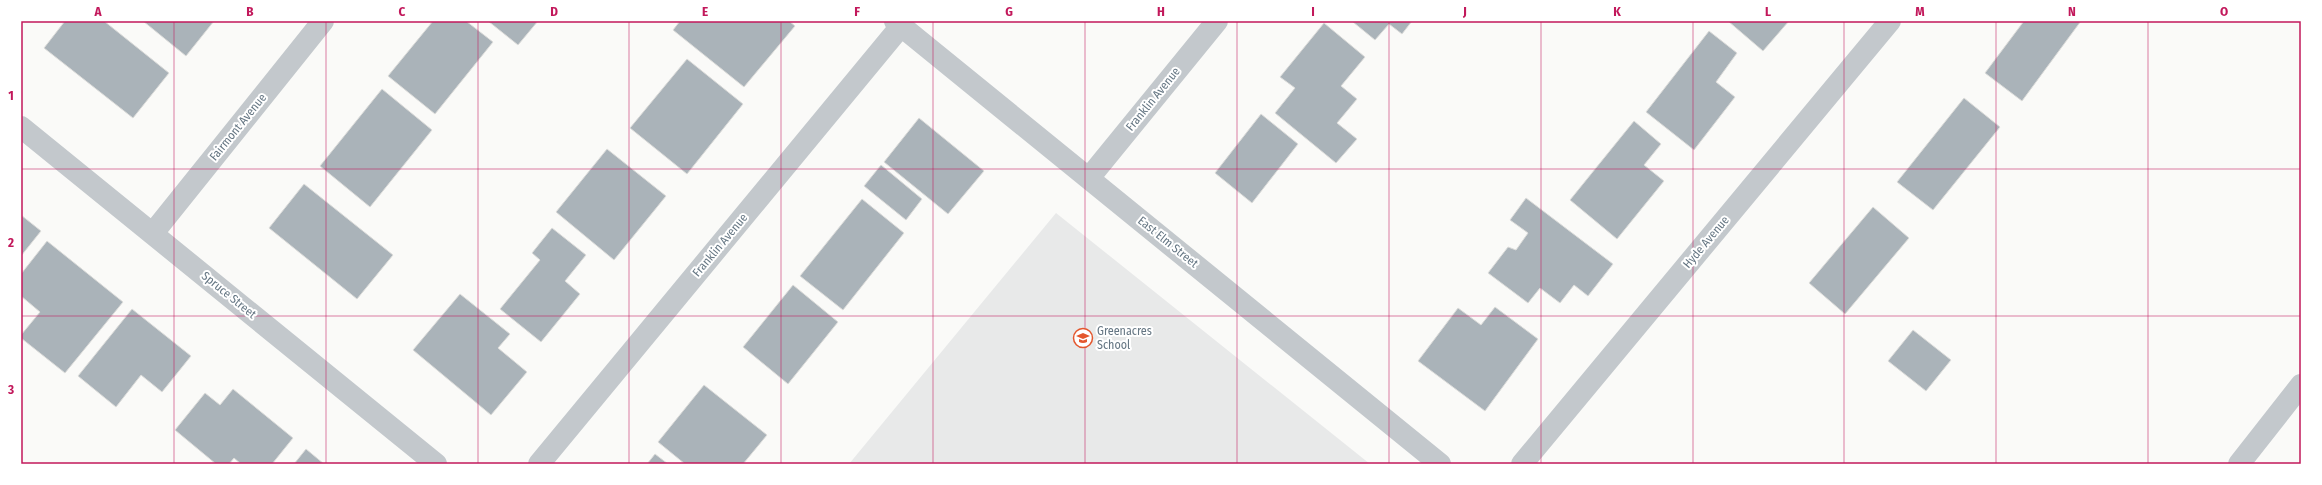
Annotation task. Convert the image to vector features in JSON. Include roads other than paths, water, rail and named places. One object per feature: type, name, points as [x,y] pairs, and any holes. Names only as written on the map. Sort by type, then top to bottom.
[{"type":"street","name":"Fairmont Avenue","points":[[154,233],[323,21]]},
{"type":"street","name":"Franklin Avenue","points":[[1089,178],[1216,21]]},
{"type":"street","name":"Hyde Avenue","points":[[1522,464],[1890,21]]},
{"type":"street","name":"Franklin Avenue","points":[[539,464],[898,23]]},
{"type":"street","name":"East Elm Street","points":[[898,23],[1440,464]]},
{"type":"street","name":"Spruce Street","points":[[21,127],[154,233],[436,464]]},
{"type":"street","points":[[2239,464],[2301,385]]},
{"type":"place","name":"Greenacres School","points":[[1083,338]]}]
